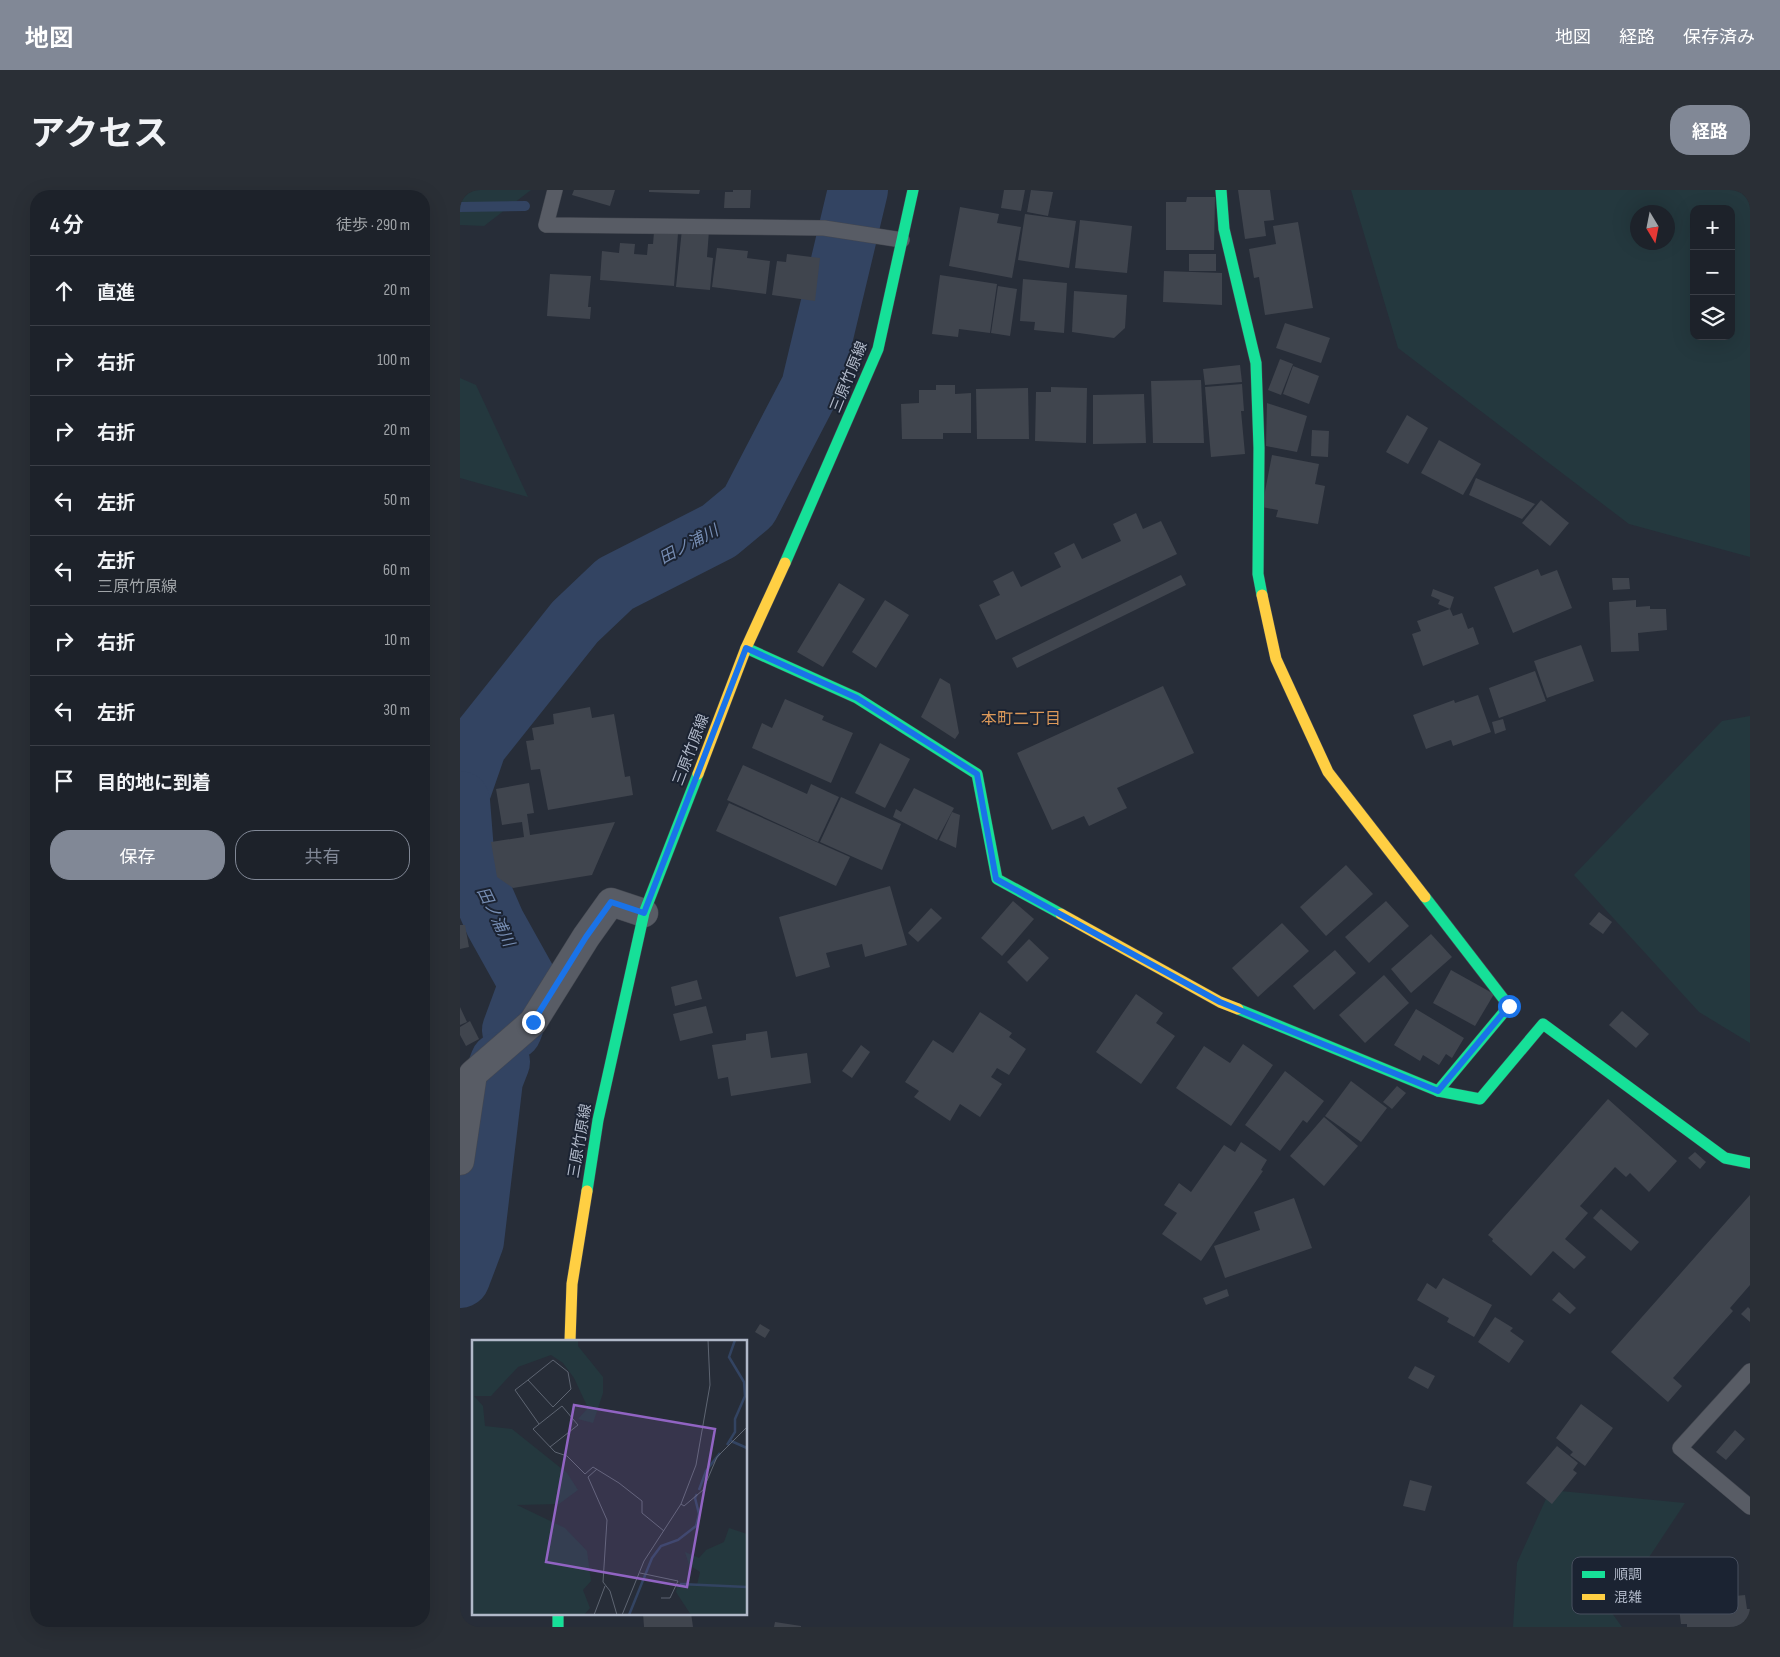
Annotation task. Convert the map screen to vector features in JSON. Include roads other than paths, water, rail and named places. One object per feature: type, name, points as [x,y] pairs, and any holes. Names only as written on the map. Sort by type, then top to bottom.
[{"type":"street","name":"三原竹原線","points":[[570,1340],[572,1284],[598,1120],[644,913],[746,648],[814,499],[878,349],[912,190]]},
{"type":"street","points":[[1220,190],[1224,229],[1256,363],[1259,448],[1258,574],[1276,659],[1328,772],[1509,1006],[1438,1091]]},
{"type":"street","points":[[746,648],[857,698],[977,774],[996,879],[1220,1002],[1438,1091],[1480,1099],[1543,1024],[1725,1158],[1750,1162]]},
{"type":"street","points":[[460,1161],[473,1074],[533,1022],[586,937],[611,902],[644,913]]},
{"type":"street","points":[[558,1614],[558,1627]]},
{"type":"lane","points":[[555,190],[546,225],[824,228],[902,240]]},
{"type":"lane","points":[[1750,1371],[1680,1448],[1750,1507]]},
{"type":"waterway","name":"田ノ浦川","points":[[460,794],[477,745],[575,622],[615,584],[719,531],[749,506],[811,387],[858,190]]},
{"type":"waterway","points":[[460,207],[525,206]]},
{"type":"waterway","name":"田ノ浦川","points":[[460,801],[464,852],[495,923],[529,984],[512,1030]]},
{"type":"waterway","name":"田ノ浦川","points":[[460,1278],[474,1241],[493,1080],[500,1062]]},
{"type":"district","name":"本町二丁目","points":[[1021,719]]}]
